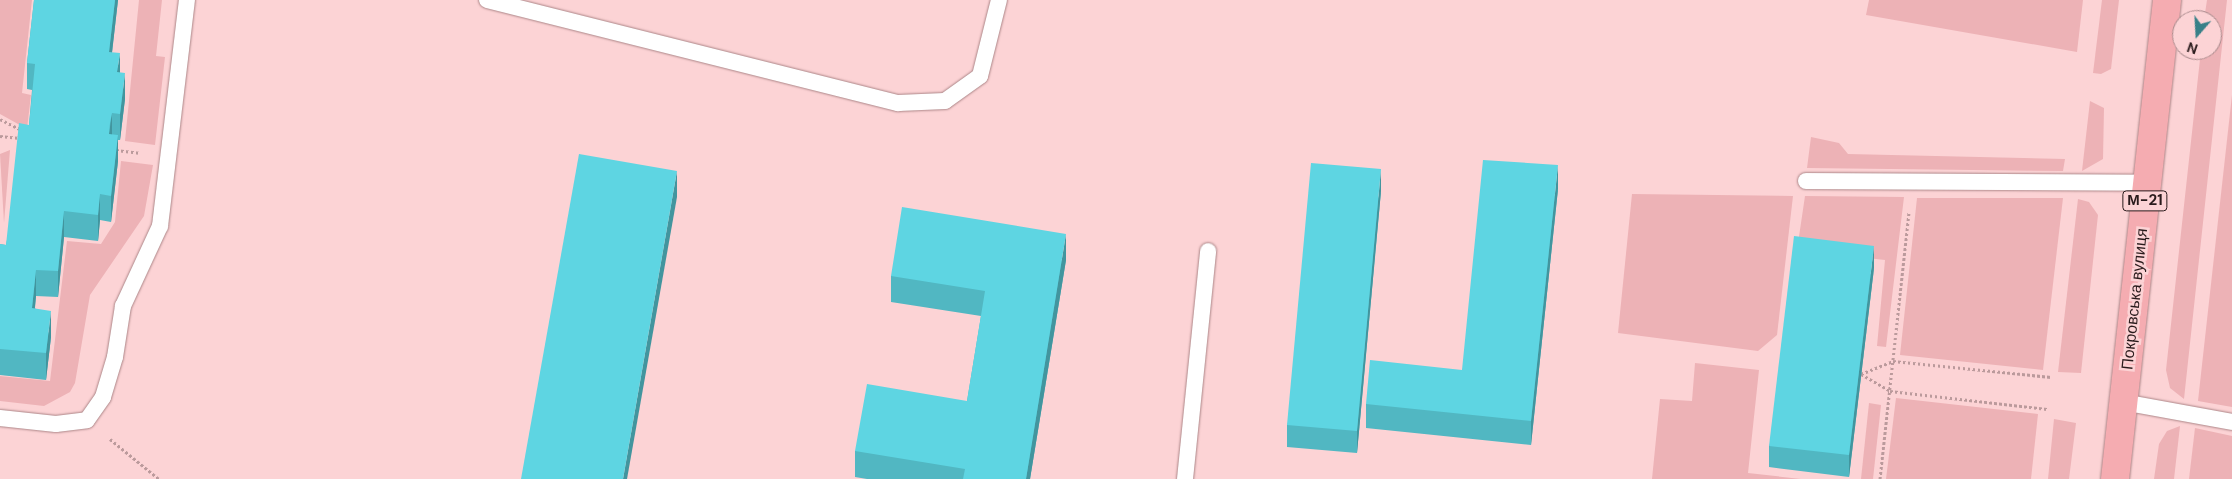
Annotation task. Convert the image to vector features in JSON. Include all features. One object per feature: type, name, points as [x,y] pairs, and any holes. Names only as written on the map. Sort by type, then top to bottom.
[{"type":"highway","name":"Покровська вулиця","points":[[2114,479],[2167,0]]},
{"type":"lane","points":[[0,418],[56,424],[87,420],[102,397],[115,357],[123,306],[160,226],[188,0]]},
{"type":"lane","points":[[487,0],[898,103],[945,101],[980,76],[999,0]]},
{"type":"lane","points":[[1806,181],[2147,183]]},
{"type":"lane","points":[[1185,479],[1208,251]]},
{"type":"lane","points":[[2123,402],[2232,422]]},
{"type":"path","points":[[0,120],[24,130],[23,139]]},
{"type":"path","points":[[0,136],[30,140]]},
{"type":"path","points":[[1880,479],[1912,182]]},
{"type":"path","points":[[2047,409],[1890,391],[1861,374],[1893,360],[2051,377]]},
{"type":"path","points":[[87,420],[159,479]]},
{"type":"shaded area","points":[[0,0],[32,0],[22,93],[31,95],[27,129],[0,114]]},
{"type":"shaded area","points":[[139,0],[162,0],[156,56],[165,57],[155,145],[125,141]]},
{"type":"shaded area","points":[[1869,0],[2083,0],[2077,52],[1866,15]]},
{"type":"shaded area","points":[[2102,0],[2119,0],[2111,69],[2101,74],[2093,73]]},
{"type":"shaded area","points":[[2207,0],[2227,0],[2222,46],[2222,10],[2206,10]]},
{"type":"shaded area","points":[[2200,60],[2221,60],[2184,399],[2170,388],[2166,370]]},
{"type":"shaded area","points":[[2232,95],[2232,407],[2198,401]]},
{"type":"shaded area","points":[[2090,101],[2104,108],[2103,159],[2082,171]]},
{"type":"shaded area","points":[[1811,137],[1839,143],[1848,154],[2065,159],[2063,171],[1807,168]]},
{"type":"shaded area","points":[[10,150],[4,223],[0,154]]},
{"type":"shaded area","points":[[121,161],[153,165],[144,216],[90,295],[75,383],[70,392],[44,406],[0,401],[0,376],[50,381],[67,241],[101,244],[115,222]]},
{"type":"shaded area","points":[[1632,194],[1793,196],[1777,335],[1758,351],[1618,333]]},
{"type":"shaded area","points":[[1805,196],[1904,197],[1886,347],[1877,346],[1885,260],[1797,250]]},
{"type":"shaded area","points":[[1917,198],[2063,198],[2043,370],[1900,355]]},
{"type":"shaded area","points":[[2078,199],[2089,202],[2098,215],[2081,373],[2058,372]]},
{"type":"shaded area","points":[[1695,363],[1759,370],[1748,473],[1801,479],[1652,479],[1660,399],[1692,401]]},
{"type":"shaded area","points":[[1896,398],[2038,414],[2031,479],[1886,479]]},
{"type":"shaded area","points":[[1869,403],[1881,405],[1873,479],[1861,479]]},
{"type":"shaded area","points":[[2054,419],[2076,423],[2069,479],[2048,479]]},
{"type":"shaded area","points":[[2180,426],[2174,479],[2154,479],[2159,444],[2167,431]]},
{"type":"shaded area","points":[[2195,428],[2232,436],[2232,479],[2189,479]]},
{"type":"building","points":[[34,0],[115,0],[109,52],[120,53],[117,72],[125,73],[120,114],[112,113],[110,123],[109,134],[118,135],[111,196],[100,194],[98,215],[64,211],[58,271],[36,270],[32,308],[51,311],[46,353],[0,349],[0,244],[6,245],[19,123],[29,125],[35,64],[27,63]]},
{"type":"building","points":[[579,154],[677,171],[623,479],[521,479]]},
{"type":"building","points":[[1483,160],[1558,165],[1531,421],[1366,404],[1370,360],[1462,370]]},
{"type":"building","points":[[1311,163],[1381,169],[1357,431],[1287,425]]},
{"type":"building","points":[[902,207],[1066,234],[1026,479],[963,479],[965,469],[855,451],[867,384],[967,401],[985,291],[891,276]]},
{"type":"building","points":[[1794,236],[1874,246],[1849,455],[1769,446]]}]
